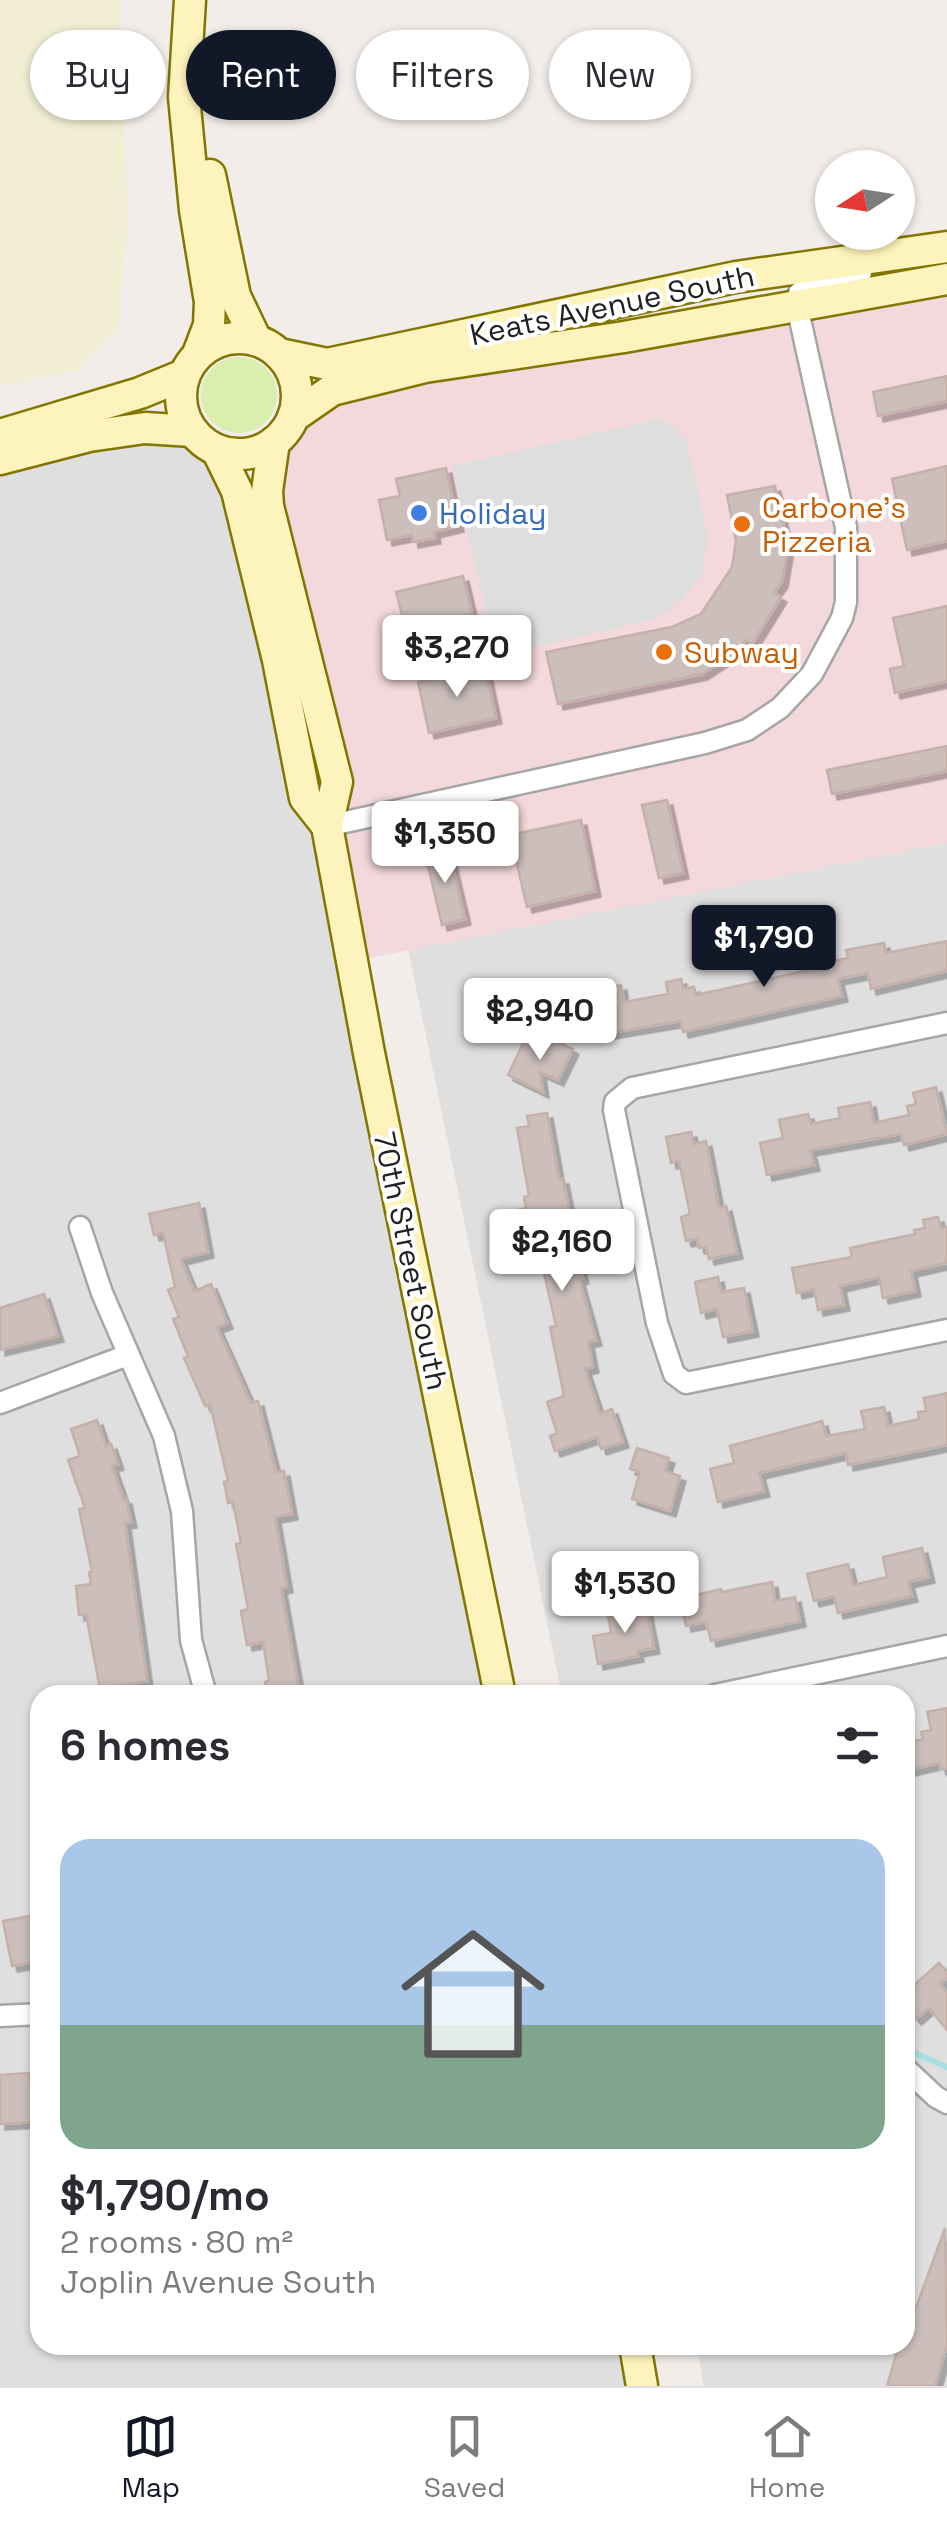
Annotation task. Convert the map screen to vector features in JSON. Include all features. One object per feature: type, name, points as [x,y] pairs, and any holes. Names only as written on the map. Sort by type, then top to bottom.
[{"type":"main road","points":[[190,0],[184,97],[195,210],[210,302],[209,324],[180,394],[183,414],[192,432],[217,450],[237,454],[256,452],[274,442],[293,417],[296,383],[236,296],[210,186],[205,107],[210,0]]},
{"type":"main road","name":"Keats Avenue South","points":[[268,347],[333,363],[736,277],[947,247]]},
{"type":"main road","name":"Keats Avenue South","points":[[293,417],[332,390],[425,368],[947,279]]},
{"type":"main road","points":[[0,435],[140,393],[191,365],[225,339],[268,347]]},
{"type":"main road","points":[[0,459],[126,430],[192,432]]},
{"type":"main road","name":"70th Street South","points":[[274,442],[266,491],[268,506],[337,782],[327,826],[369,1053],[498,1685]]},
{"type":"main road","name":"70th Street South","points":[[217,450],[238,491],[278,660],[305,798],[327,826]]},
{"type":"main road","points":[[637,2355],[642,2386]]},
{"type":"street","points":[[327,826],[705,743],[748,730],[780,708],[812,674],[842,618],[846,602],[846,527],[797,306],[799,294],[811,284],[947,256]]},
{"type":"street","points":[[947,1023],[628,1091],[614,1102],[657,1323],[674,1374],[686,1384],[947,1330]]},
{"type":"street","points":[[80,1227],[102,1294],[164,1436],[182,1511],[191,1640],[203,1685]]},
{"type":"street","points":[[0,1403],[128,1355]]},
{"type":"street","points":[[772,1685],[947,1646]]},
{"type":"street","points":[[0,2016],[30,2014]]},
{"type":"street","points":[[915,2078],[947,2103]]},
{"type":"shaded area","points":[[0,0],[119,0],[120,30],[30,30],[30,120],[124,120],[128,224],[117,328],[79,370],[0,386]]},
{"type":"shaded area","points":[[947,279],[947,843],[354,961],[337,782],[268,506],[274,442],[293,417],[332,390]]},
{"type":"shaded area","points":[[663,418],[686,439],[708,537],[702,576],[675,606],[655,619],[496,656],[452,466]]},
{"type":"shaded area","points":[[192,431],[217,450],[327,826],[498,1685],[30,1685],[30,2355],[637,2355],[643,2386],[0,2386],[0,459]]},
{"type":"shaded area","points":[[947,843],[947,2386],[704,2386],[698,2355],[915,2355],[915,1685],[560,1685],[408,949]]},
{"type":"green space","points":[[239,357],[266,368],[277,395],[266,422],[239,433],[212,422],[201,395],[212,368]]},
{"type":"building","points":[[947,376],[947,401],[878,416],[873,392]]},
{"type":"building","points":[[947,466],[947,541],[907,550],[892,479]]},
{"type":"building","name":"Holiday","points":[[446,468],[458,526],[434,532],[435,538],[413,542],[412,535],[387,540],[379,500],[400,496],[396,479]]},
{"type":"building","points":[[775,486],[788,547],[782,582],[774,593],[781,597],[752,644],[746,640],[702,674],[558,704],[546,652],[672,627],[701,614],[732,567],[736,541],[727,495]]},
{"type":"building","name":"Holiday","points":[[463,576],[472,614],[406,630],[396,592]]},
{"type":"building","points":[[947,606],[947,681],[895,693],[890,669],[904,666],[893,618]]},
{"type":"building","points":[[485,667],[496,718],[429,733],[418,682]]},
{"type":"building","points":[[947,746],[947,771],[832,794],[827,770]]},
{"type":"building","points":[[667,800],[683,873],[659,878],[642,805]]},
{"type":"building","points":[[581,820],[595,891],[527,907],[510,835]]},
{"type":"building","points":[[448,848],[465,919],[442,925],[425,853]]},
{"type":"building","points":[[947,941],[947,971],[871,989],[868,973],[838,979],[842,996],[683,1032],[681,1021],[609,1033],[605,1015],[587,1019],[581,994],[621,985],[624,1002],[668,994],[666,982],[681,979],[683,989],[694,987],[696,995],[809,970],[808,966],[848,958],[846,950],[884,943],[886,953]]},
{"type":"building","points":[[525,1039],[547,1050],[552,1039],[573,1049],[558,1080],[540,1072],[543,1092],[508,1075]]},
{"type":"building","points":[[936,1087],[947,1134],[904,1145],[901,1134],[810,1150],[814,1165],[767,1175],[760,1143],[783,1138],[779,1120],[808,1114],[811,1124],[840,1118],[838,1108],[870,1102],[874,1123],[909,1115],[907,1106],[916,1104],[913,1093]]},
{"type":"building","points":[[547,1113],[559,1179],[563,1179],[569,1209],[560,1211],[567,1246],[575,1244],[583,1278],[579,1279],[596,1340],[588,1342],[593,1367],[585,1369],[600,1414],[612,1409],[623,1442],[601,1449],[597,1437],[555,1451],[550,1436],[557,1433],[547,1402],[564,1396],[550,1327],[556,1326],[537,1242],[531,1224],[521,1226],[518,1210],[526,1208],[524,1197],[529,1196],[517,1128],[529,1126],[527,1116]]},
{"type":"building","points":[[691,1132],[694,1144],[706,1141],[719,1208],[726,1206],[737,1253],[709,1259],[706,1247],[699,1248],[697,1239],[686,1241],[681,1217],[690,1214],[679,1161],[671,1163],[666,1137]]},
{"type":"building","points":[[199,1203],[208,1252],[181,1259],[194,1291],[211,1284],[227,1323],[217,1327],[251,1403],[258,1401],[276,1472],[284,1471],[292,1514],[275,1517],[287,1587],[281,1588],[298,1685],[266,1685],[269,1680],[263,1642],[247,1645],[241,1611],[248,1609],[233,1502],[228,1503],[224,1482],[228,1481],[210,1404],[205,1406],[184,1358],[188,1356],[173,1319],[179,1317],[168,1290],[175,1287],[163,1233],[154,1235],[149,1214]]},
{"type":"building","points":[[938,1217],[941,1228],[947,1227],[947,1263],[911,1271],[915,1291],[883,1298],[879,1277],[840,1286],[844,1305],[818,1310],[814,1289],[797,1293],[792,1268],[852,1257],[850,1248],[915,1234],[914,1230],[925,1228],[923,1220]]},
{"type":"building","points":[[718,1277],[721,1292],[744,1288],[753,1331],[723,1337],[717,1309],[701,1313],[695,1282]]},
{"type":"building","points":[[44,1294],[58,1336],[0,1350],[0,1308]]},
{"type":"building","points":[[947,1393],[947,1445],[848,1465],[846,1453],[759,1473],[764,1491],[718,1502],[710,1469],[734,1463],[730,1446],[822,1421],[826,1436],[865,1429],[861,1411],[884,1407],[888,1426],[919,1419],[918,1412],[926,1411],[924,1398]]},
{"type":"building","points":[[97,1420],[106,1446],[111,1444],[118,1464],[112,1466],[131,1522],[125,1523],[147,1681],[99,1685],[86,1614],[79,1615],[76,1586],[91,1584],[92,1572],[79,1509],[85,1508],[68,1460],[80,1456],[71,1429]]},
{"type":"building","points":[[637,1448],[669,1458],[665,1471],[680,1476],[670,1511],[632,1499],[640,1472],[630,1469]]},
{"type":"building","points":[[922,1548],[929,1577],[908,1582],[912,1596],[838,1613],[834,1596],[814,1601],[807,1574],[848,1564],[853,1585],[887,1577],[883,1557]]},
{"type":"building","points":[[772,1582],[775,1601],[795,1597],[800,1621],[711,1641],[706,1622],[686,1626],[680,1599]]},
{"type":"building","points":[[646,1607],[654,1648],[637,1651],[638,1656],[598,1664],[593,1636],[611,1633],[608,1615]]},
{"type":"building","points":[[947,1708],[947,1768],[941,1769],[939,1763],[915,1769],[915,1741],[923,1739],[921,1732],[931,1730],[927,1712]]},
{"type":"building","points":[[30,1916],[30,1963],[12,1966],[3,1921]]},
{"type":"building","points":[[939,1963],[947,1972],[947,1978],[940,1984],[947,1993],[947,2030],[929,2008],[915,2018],[915,1984]]},
{"type":"building","points":[[30,2073],[30,2122],[0,2124],[0,2075]]},
{"type":"building","points":[[945,2228],[947,2345],[935,2386],[887,2386],[896,2355],[915,2355],[915,2310]]},
{"type":"waterway","points":[[915,2053],[947,2067]]},
{"type":"place","name":"Holiday","points":[[419,513]]},
{"type":"place","name":"Carbone's Pizzeria","points":[[742,524]]},
{"type":"place","name":"Subway","points":[[664,652]]}]
